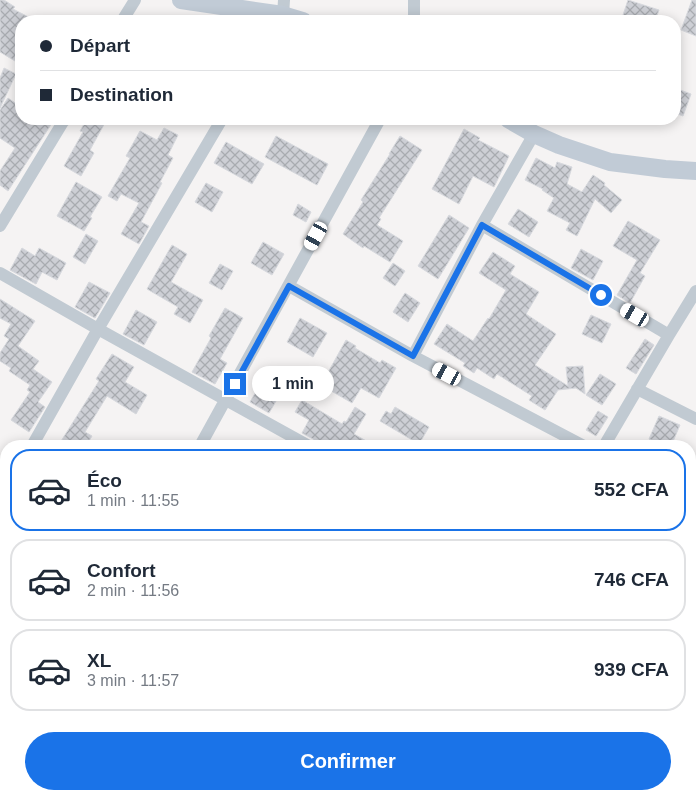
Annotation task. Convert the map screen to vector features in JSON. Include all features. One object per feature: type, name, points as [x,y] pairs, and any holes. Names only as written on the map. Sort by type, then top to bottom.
[{"type":"street","points":[[126,15],[135,0]]},
{"type":"street","points":[[181,0],[282,12]]},
{"type":"street","points":[[414,0],[414,15]]},
{"type":"street","points":[[0,226],[61,125]]},
{"type":"street","points":[[35,440],[98,329],[218,125]]},
{"type":"street","points":[[203,440],[377,125]]},
{"type":"street","points":[[518,125],[559,145],[610,162],[665,169],[696,170]]},
{"type":"street","points":[[413,356],[482,225],[534,134]]},
{"type":"street","points":[[482,225],[669,335]]},
{"type":"street","points":[[0,273],[298,440]]},
{"type":"street","points":[[289,286],[413,356],[573,440]]},
{"type":"street","points":[[607,440],[696,291]]},
{"type":"street","points":[[637,389],[696,419]]},
{"type":"building","points":[[0,0],[4,0],[15,7],[13,9],[24,15],[15,15],[15,61],[0,52]]},
{"type":"building","points":[[628,0],[659,10],[657,15],[623,15]]},
{"type":"building","points":[[692,0],[696,0],[696,36],[681,30]]},
{"type":"building","points":[[4,68],[15,74],[0,108],[0,78]]},
{"type":"building","points":[[681,90],[691,94],[683,116],[681,115]]},
{"type":"building","points":[[8,98],[15,103],[15,125],[51,125],[8,191],[0,185],[0,171],[15,148],[0,138],[0,110]]},
{"type":"building","points":[[84,125],[104,125],[90,150],[94,153],[81,176],[64,166],[83,132],[80,131]]},
{"type":"building","points":[[164,128],[178,135],[168,155],[173,158],[141,222],[149,226],[139,244],[121,234],[139,203],[121,194],[117,201],[108,196],[130,158],[126,156],[140,131],[157,140]]},
{"type":"building","points":[[464,129],[480,138],[478,140],[509,156],[494,187],[473,176],[459,204],[432,189]]},
{"type":"building","points":[[276,136],[328,164],[317,185],[265,157]]},
{"type":"building","points":[[400,136],[422,150],[379,218],[381,219],[377,225],[403,241],[390,262],[364,246],[363,248],[343,234],[363,202],[361,200]]},
{"type":"building","points":[[226,142],[264,164],[252,184],[214,163]]},
{"type":"building","points":[[536,158],[555,168],[557,162],[572,167],[567,184],[582,192],[593,175],[605,183],[604,185],[622,200],[611,213],[595,199],[577,236],[566,230],[570,223],[547,211],[554,198],[543,189],[525,180]]},
{"type":"building","points":[[76,182],[102,197],[84,231],[57,216]]},
{"type":"building","points":[[206,183],[223,192],[212,212],[195,202]]},
{"type":"building","points":[[298,204],[311,212],[306,222],[293,215]]},
{"type":"building","points":[[518,209],[538,222],[529,237],[508,224]]},
{"type":"building","points":[[449,215],[469,228],[438,279],[418,266]]},
{"type":"building","points":[[628,221],[660,240],[640,273],[645,276],[630,303],[617,295],[637,260],[613,246]]},
{"type":"building","points":[[86,234],[98,241],[85,264],[73,257]]},
{"type":"building","points":[[263,242],[284,254],[272,275],[251,263]]},
{"type":"building","points":[[172,245],[187,254],[171,282],[203,300],[190,323],[174,314],[178,307],[147,289]]},
{"type":"building","points":[[22,248],[35,256],[39,248],[66,263],[57,280],[42,272],[36,284],[10,270]]},
{"type":"building","points":[[581,249],[603,261],[593,280],[571,268]]},
{"type":"building","points":[[493,252],[515,266],[510,274],[539,292],[526,314],[556,334],[535,365],[568,386],[566,367],[583,366],[585,394],[576,388],[558,390],[545,410],[529,400],[532,396],[497,374],[494,379],[477,368],[474,373],[463,366],[465,363],[434,344],[447,324],[473,341],[489,319],[506,290],[479,273]]},
{"type":"building","points":[[393,263],[405,271],[395,286],[383,278]]},
{"type":"building","points":[[220,264],[233,271],[222,290],[209,283]]},
{"type":"building","points":[[89,282],[110,293],[95,318],[75,307]]},
{"type":"building","points":[[405,293],[420,303],[408,322],[393,312]]},
{"type":"building","points":[[0,299],[35,321],[18,346],[39,361],[33,369],[52,382],[38,402],[45,407],[29,432],[11,420],[30,392],[27,390],[30,385],[9,371],[11,368],[0,361],[0,353],[9,339],[4,336],[11,324],[0,318]]},
{"type":"building","points":[[225,308],[243,318],[220,359],[227,363],[215,384],[192,372]]},
{"type":"building","points":[[136,310],[157,322],[144,345],[123,334]]},
{"type":"building","points":[[591,315],[611,324],[602,343],[582,334]]},
{"type":"building","points":[[300,318],[327,333],[313,357],[287,342]]},
{"type":"building","points":[[645,339],[654,345],[636,374],[626,368]]},
{"type":"building","points":[[346,340],[356,346],[355,348],[380,363],[382,360],[396,368],[379,398],[361,388],[352,403],[321,385]]},
{"type":"building","points":[[112,354],[134,367],[125,382],[147,395],[136,414],[107,396],[85,432],[92,436],[90,440],[62,440],[99,381],[96,379]]},
{"type":"building","points":[[267,373],[286,384],[269,413],[250,402]]},
{"type":"building","points":[[600,374],[616,384],[602,405],[586,395]]},
{"type":"building","points":[[302,400],[342,424],[344,421],[346,422],[355,407],[366,414],[354,434],[364,440],[314,440],[302,433],[309,420],[295,412]]},
{"type":"building","points":[[395,407],[429,427],[421,440],[412,440],[380,421],[386,411],[391,414]]},
{"type":"building","points":[[598,411],[608,417],[596,436],[586,430]]},
{"type":"building","points":[[659,416],[680,425],[674,440],[649,439]]},
{"type":"route","points":[[235,384],[289,286],[413,356],[482,225],[601,295]]}]
